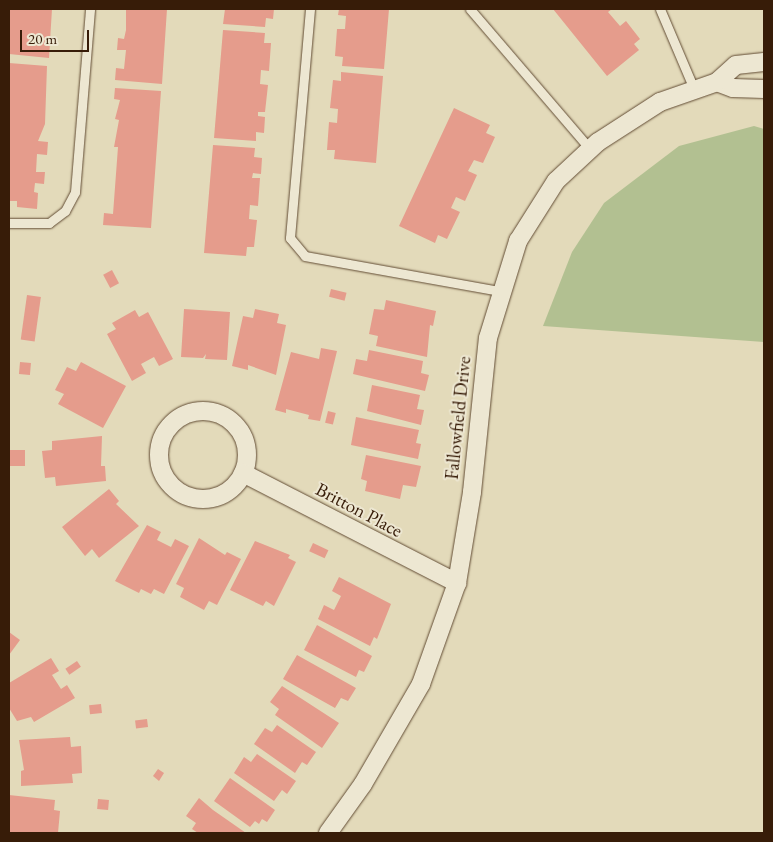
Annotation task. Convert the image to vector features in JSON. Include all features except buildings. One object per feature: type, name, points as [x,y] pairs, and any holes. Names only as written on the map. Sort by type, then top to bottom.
[{"type":"street","name":"Fallowfield Drive","points":[[328,833],[363,784],[421,684],[457,583],[472,492],[488,338],[500,291],[518,241],[556,181],[590,149],[660,102],[717,82],[736,65],[764,62]]},
{"type":"street","points":[[717,82],[733,88],[764,89]]},
{"type":"street","points":[[196,411],[211,412],[230,420],[245,443],[247,458],[243,473],[231,488],[218,496],[200,498],[185,495],[171,485],[162,472],[159,455],[165,432],[175,421],[196,411]]},
{"type":"street","name":"Britton Place","points":[[243,473],[457,583]]},
{"type":"lane","points":[[9,223],[49,223],[65,211],[73,198],[90,9]]},
{"type":"lane","points":[[310,9],[290,238],[305,256],[500,291]]},
{"type":"lane","points":[[470,9],[590,149]]},
{"type":"lane","points":[[660,9],[694,89]]},
{"type":"green space","points":[[754,126],[764,129],[764,342],[543,326],[572,252],[604,203],[679,146]]}]
